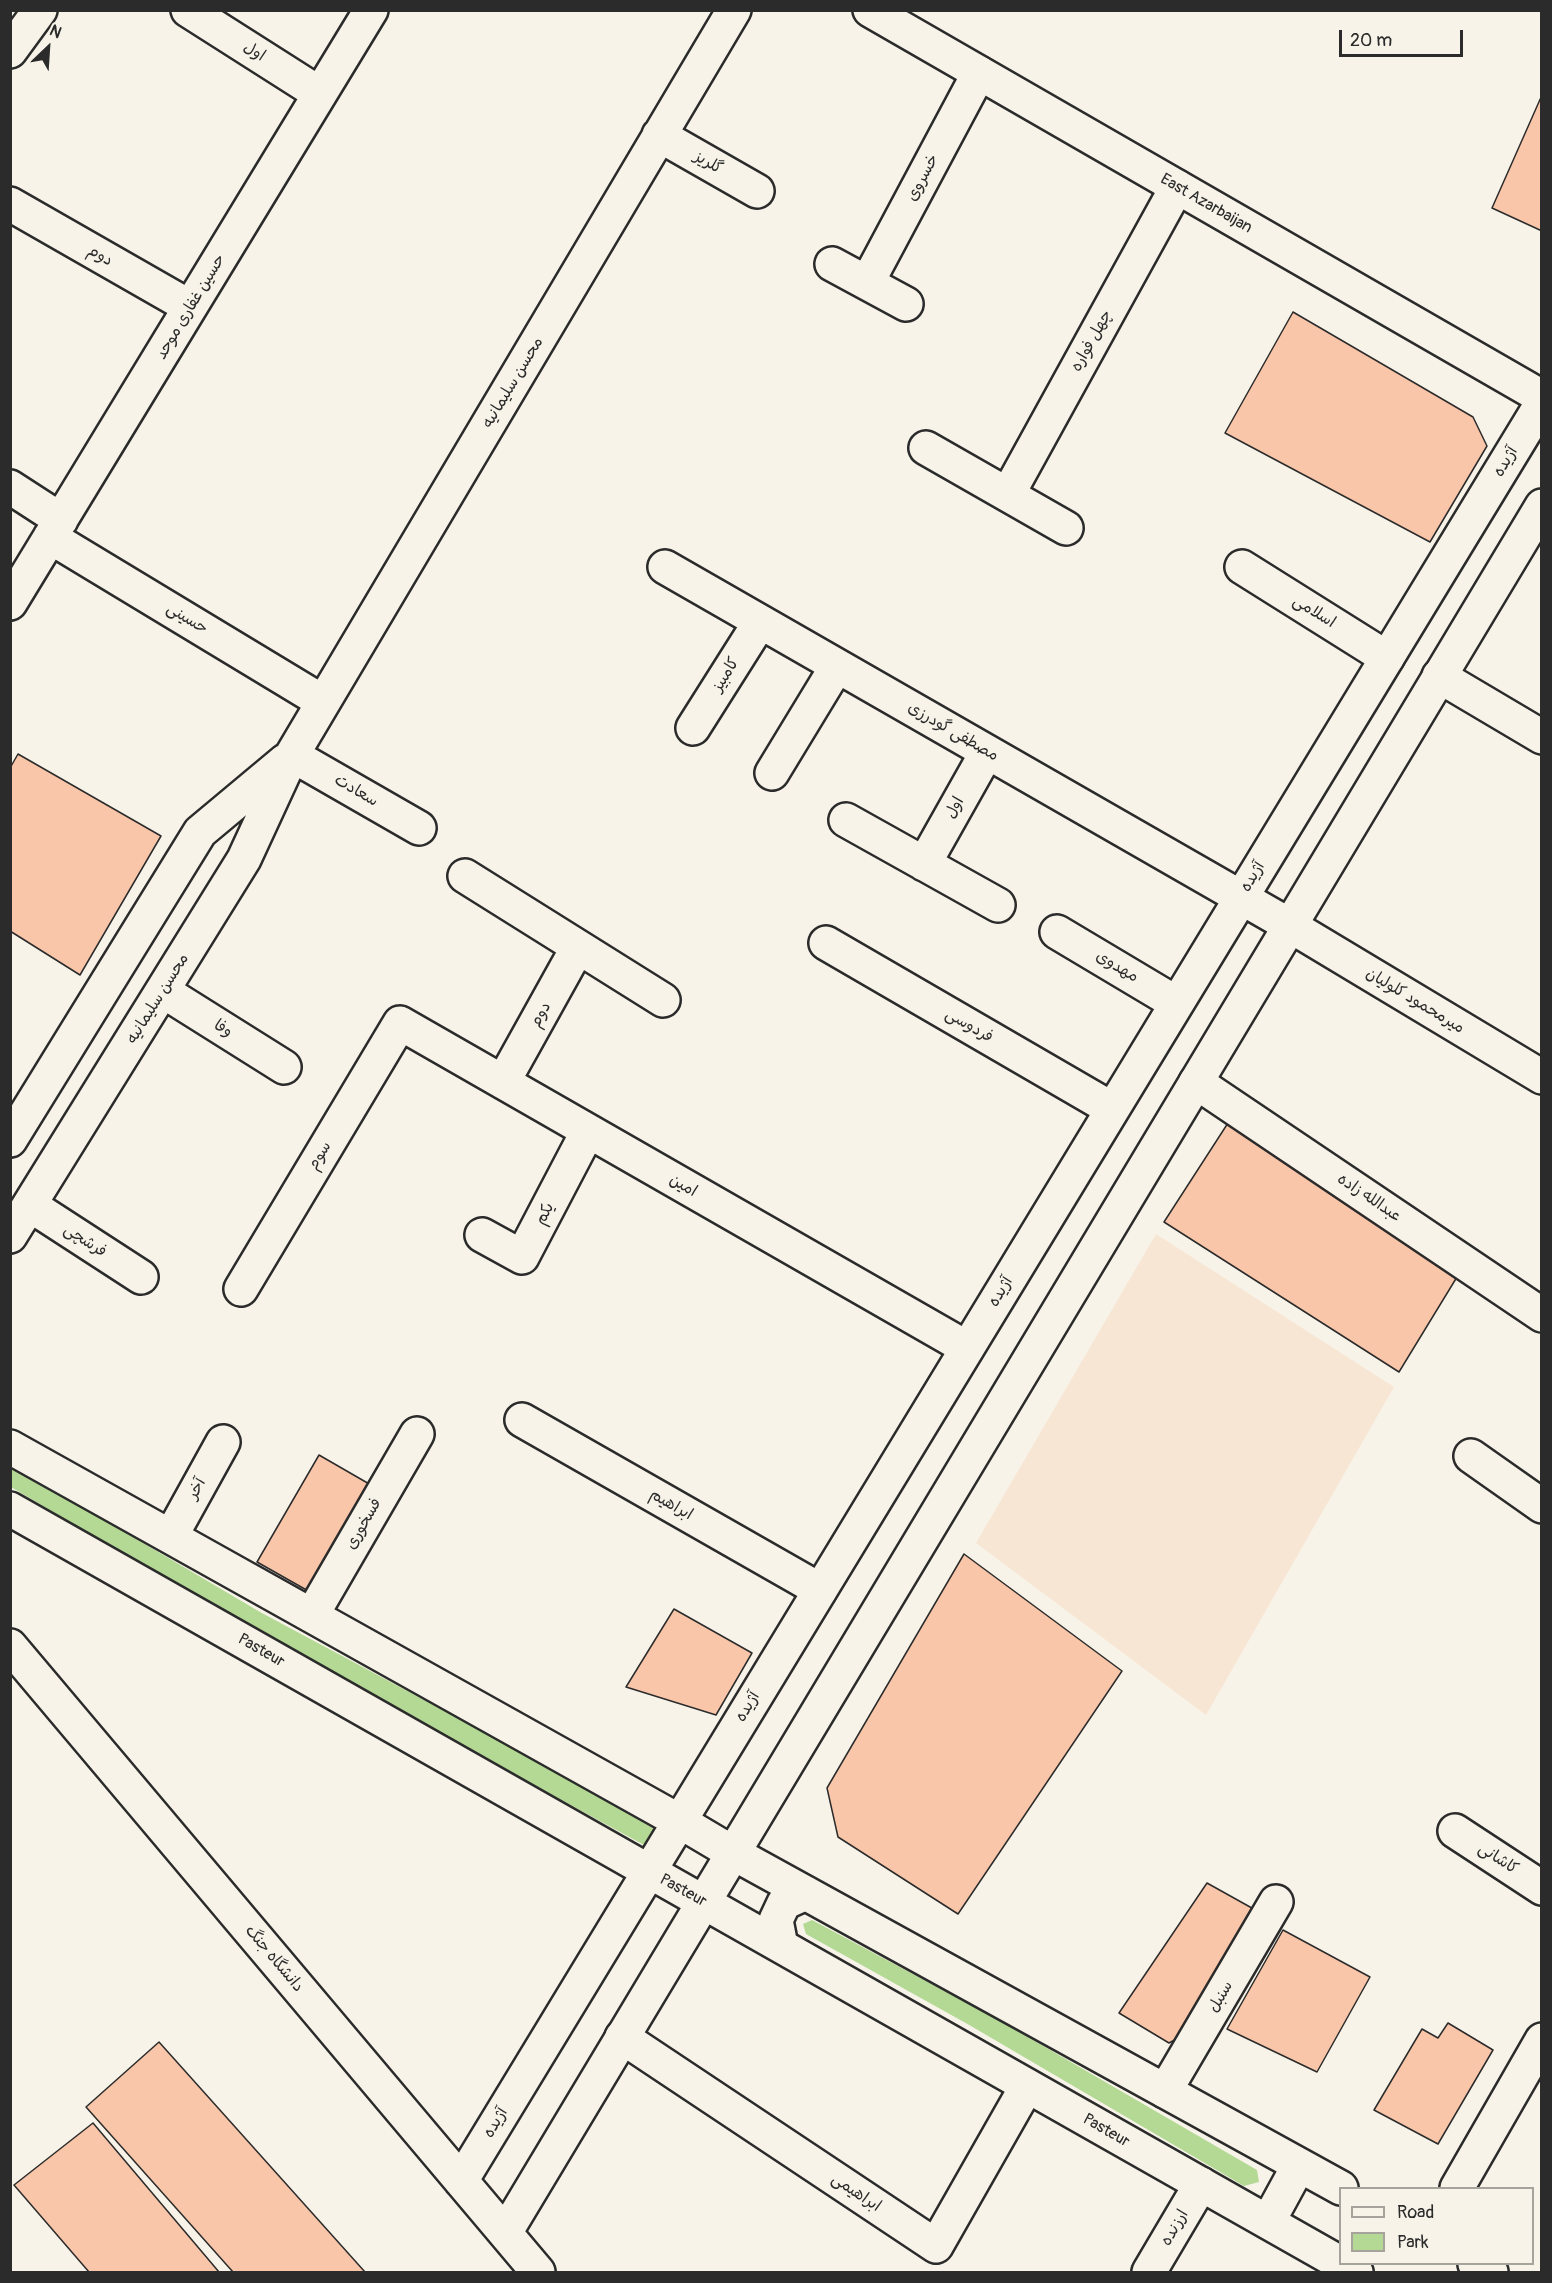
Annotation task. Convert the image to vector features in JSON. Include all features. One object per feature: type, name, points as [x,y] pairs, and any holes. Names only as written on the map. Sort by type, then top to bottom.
[{"type":"main road","points":[[10,51],[40,10]]},
{"type":"main road","name":"اول","points":[[188,10],[320,94]]},
{"type":"main road","name":"حسین غفاری موحد","points":[[10,603],[371,10]]},
{"type":"main road","name":"محسن سلیمانیه","points":[[10,1236],[244,859],[292,755],[734,10]]},
{"type":"main road","name":"East Azarbaijan","points":[[870,10],[1542,397]]},
{"type":"main road","name":"خسروی","points":[[867,282],[978,73]]},
{"type":"main road","name":"گلریز","points":[[659,135],[757,191]]},
{"type":"main road","name":"چهل فواره","points":[[1008,494],[1176,187]]},
{"type":"main road","name":"دوم","points":[[10,204],[190,307]]},
{"type":"main road","points":[[832,264],[906,304]]},
{"type":"main road","name":"آژیده","points":[[461,2181],[1542,403]]},
{"type":"main road","points":[[926,448],[1066,528]]},
{"type":"main road","name":"حسینی","points":[[10,487],[56,528],[323,702]]},
{"type":"main road","points":[[505,2233],[1542,506]]},
{"type":"main road","name":"مصطفی گودرزی","points":[[665,567],[1289,925]]},
{"type":"main road","name":"اسلامی","points":[[1242,567],[1387,658]]},
{"type":"main road","name":"کامبیز","points":[[693,728],[760,622]]},
{"type":"main road","points":[[772,773],[837,666]]},
{"type":"main road","points":[[1439,676],[1542,737]]},
{"type":"main road","name":"اول","points":[[924,864],[987,752]]},
{"type":"main road","name":"محسن سلیمانیه","points":[[10,1140],[200,832],[292,755]]},
{"type":"main road","name":"سعادت","points":[[292,755],[419,828]]},
{"type":"main road","points":[[846,820],[998,905]]},
{"type":"main road","points":[[465,876],[663,1000]]},
{"type":"main road","name":"میرمحمود کلولیان","points":[[1289,925],[1542,1077]]},
{"type":"main road","name":"مهدوی","points":[[1057,932],[1176,1003]]},
{"type":"main road","name":"فردوسی","points":[[826,944],[1112,1109]]},
{"type":"main road","name":"دوم","points":[[503,1082],[578,947]]},
{"type":"main road","name":"وفا","points":[[163,991],[284,1068]]},
{"type":"main road","name":"امین","points":[[400,1023],[967,1348]]},
{"type":"main road","name":"سوم","points":[[241,1289],[400,1023]]},
{"type":"main road","name":"عبدالله زاده","points":[[1196,1082],[1542,1315]]},
{"type":"main road","name":"یکم","points":[[482,1235],[522,1257],[588,1131]]},
{"type":"main road","name":"فرشچی","points":[[30,1205],[141,1277]]},
{"type":"main road","name":"ابراهیم","points":[[522,1420],[820,1590]]},
{"type":"main road","name":"فسخوری","points":[[312,1615],[417,1434]]},
{"type":"main road","name":"آخر","points":[[171,1536],[223,1442]]},
{"type":"main road","points":[[10,1447],[680,1821],[733,1853],[1339,2187]]},
{"type":"main road","points":[[1471,1456],[1542,1506]]},
{"type":"main road","name":"Pasteur","points":[[10,1509],[1339,2262]]},
{"type":"main road","name":"دانشگاه جنگ","points":[[10,1646],[538,2272]]},
{"type":"main road","name":"کاشانی","points":[[1455,1831],[1542,1888]]},
{"type":"main road","points":[[781,1946],[776,1920],[784,1903],[806,1893]]},
{"type":"main road","name":"سنبل","points":[[1165,2091],[1276,1902]]},
{"type":"main road","name":"ابراهیمی","points":[[622,2037],[936,2246],[1027,2086]]},
{"type":"main road","points":[[1458,2187],[1542,2040]]},
{"type":"main road","points":[[1268,2222],[1299,2165]]},
{"type":"main road","name":"ارزنده","points":[[1149,2272],[1201,2184]]},
{"type":"main road","points":[[1477,2265],[1491,2272]]},
{"type":"shaded area","points":[[1156,1234],[1394,1387],[1206,1715],[976,1543]]},
{"type":"green space","points":[[11,1465],[260,1612],[484,1732],[655,1829],[654,1841],[644,1845],[365,1693],[224,1613],[11,1487]]},
{"type":"green space","points":[[812,1920],[995,2018],[1257,2170],[1259,2182],[1244,2186],[971,2026],[806,1934],[803,1924]]},
{"type":"building","points":[[1542,95],[1542,231],[1492,208]]},
{"type":"building","points":[[1293,312],[1473,417],[1487,446],[1430,542],[1225,433]]},
{"type":"building","points":[[18,754],[161,836],[80,975],[10,931],[10,768]]},
{"type":"building","points":[[1228,1123],[1457,1277],[1399,1372],[1164,1222]]},
{"type":"building","points":[[319,1455],[371,1485],[310,1592],[257,1562]]},
{"type":"building","points":[[964,1554],[1122,1671],[958,1914],[838,1837],[827,1788]]},
{"type":"building","points":[[674,1609],[752,1653],[716,1715],[626,1687]]},
{"type":"building","points":[[1207,1883],[1259,1912],[1184,2035],[1169,2043],[1119,2013]]},
{"type":"building","points":[[1283,1930],[1370,1977],[1317,2072],[1227,2029]]},
{"type":"building","points":[[1448,2023],[1493,2050],[1438,2144],[1374,2110],[1422,2029],[1438,2038]]},
{"type":"building","points":[[159,2042],[365,2272],[233,2272],[86,2107]]},
{"type":"building","points":[[93,2123],[219,2272],[89,2272],[14,2185]]}]
